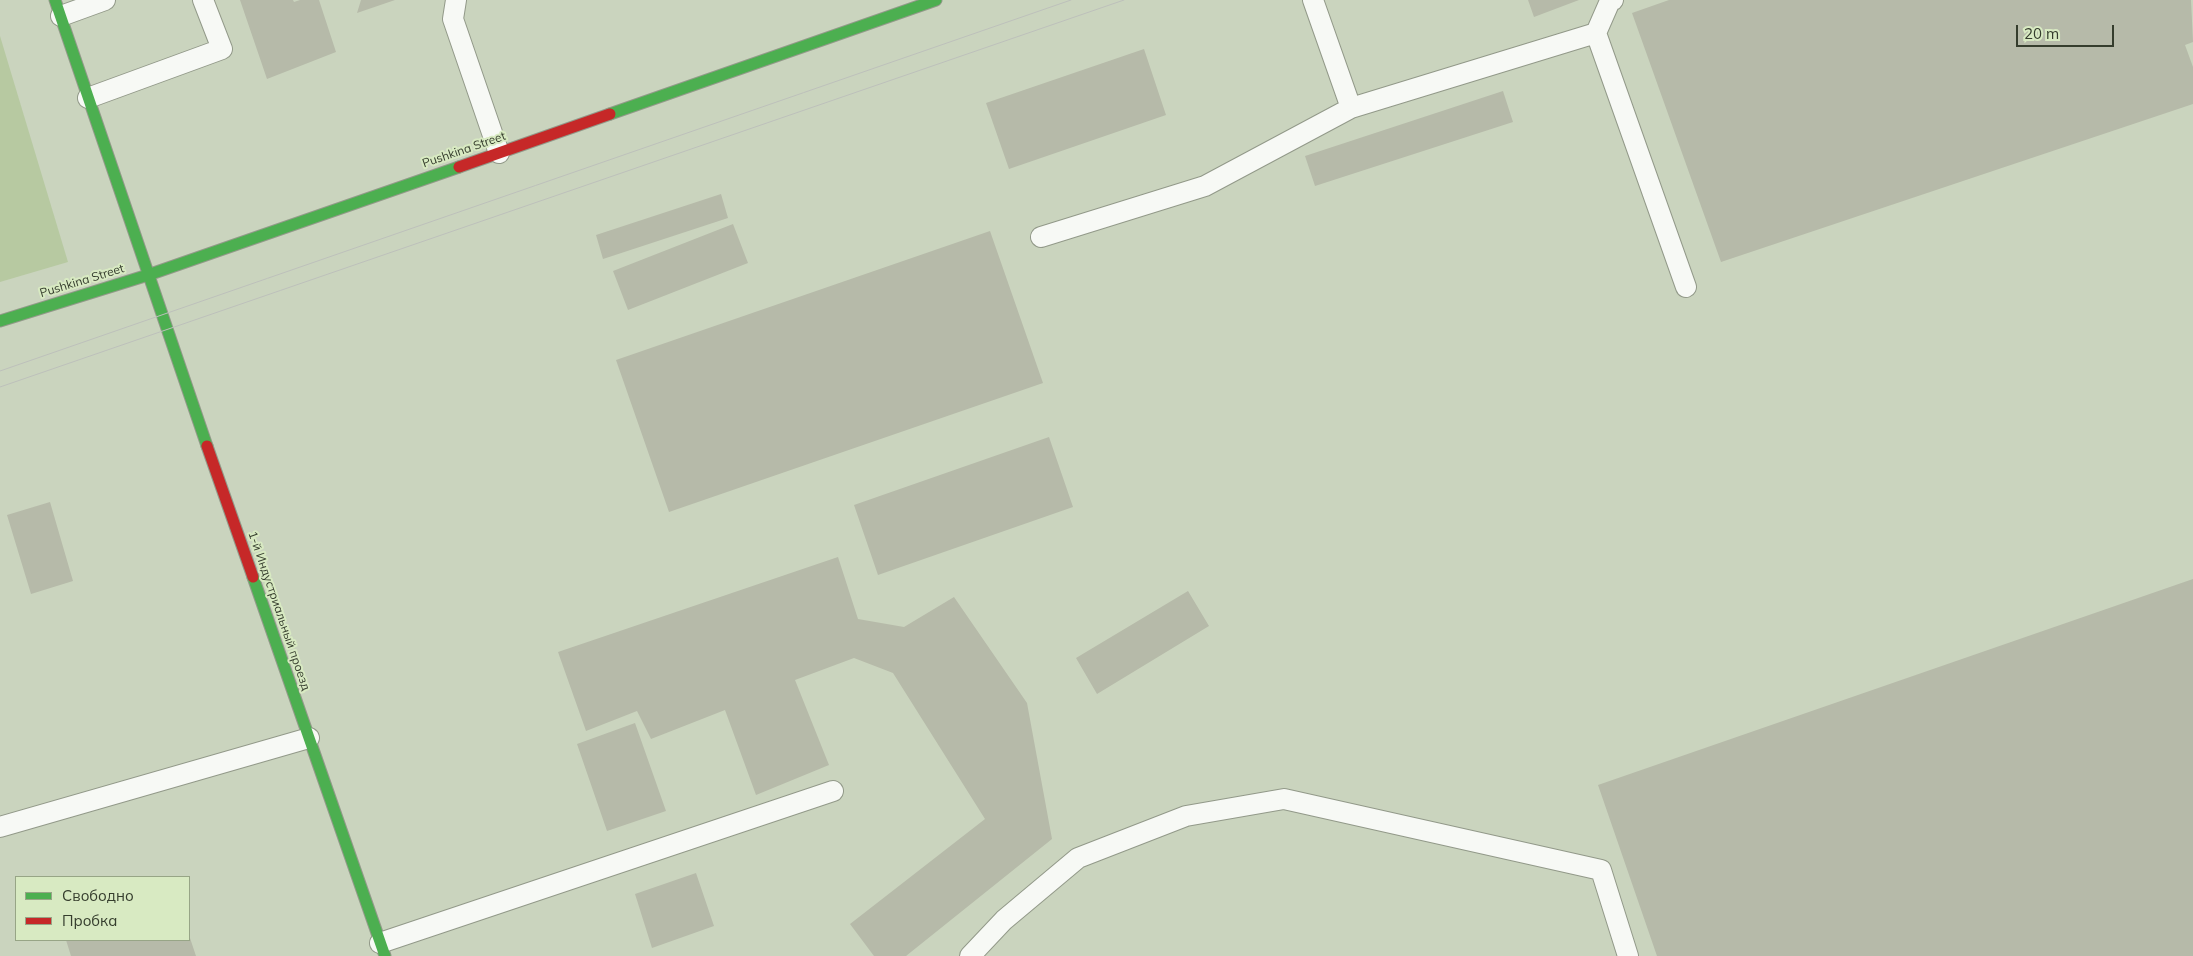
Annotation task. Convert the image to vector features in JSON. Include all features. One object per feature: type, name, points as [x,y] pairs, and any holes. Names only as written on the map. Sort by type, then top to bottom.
[{"type":"street","name":"Pushkina Street","points":[[0,321],[148,275],[936,0]]},
{"type":"street","name":"1-й Индустриальный проезд","points":[[58,8],[148,275],[383,949]]},
{"type":"lane","points":[[58,8],[105,0]]},
{"type":"lane","points":[[88,98],[222,50],[203,0]]},
{"type":"lane","points":[[456,0],[453,19],[499,152]]},
{"type":"lane","points":[[1313,0],[1351,108]]},
{"type":"lane","points":[[1613,0],[1610,1],[1596,33],[1686,287]]},
{"type":"lane","points":[[1041,237],[1205,186],[1351,108],[1596,33]]},
{"type":"lane","points":[[0,827],[309,738]]},
{"type":"lane","points":[[383,949],[833,791]]},
{"type":"lane","points":[[970,956],[1004,920],[1078,858],[1186,816],[1284,799],[1601,870],[1628,956]]},
{"type":"green space","points":[[0,36],[68,262],[0,282]]},
{"type":"building","points":[[240,0],[293,0],[294,2],[300,0],[319,0],[336,52],[267,79]]},
{"type":"building","points":[[361,0],[395,0],[357,13]]},
{"type":"building","points":[[1528,0],[1579,0],[1534,17]]},
{"type":"building","points":[[1669,0],[2191,0],[2193,42],[2185,45],[2193,67],[2193,104],[1721,262],[1632,13]]},
{"type":"building","points":[[1144,49],[1166,115],[1009,169],[986,103]]},
{"type":"building","points":[[1503,91],[1513,122],[1315,186],[1305,156]]},
{"type":"building","points":[[721,194],[728,218],[603,259],[596,235]]},
{"type":"building","points":[[733,224],[748,263],[628,310],[613,271]]},
{"type":"building","points":[[990,231],[1043,383],[669,512],[616,360]]},
{"type":"building","points":[[1049,437],[1073,507],[878,575],[854,505]]},
{"type":"building","points":[[50,502],[73,581],[31,594],[7,515]]},
{"type":"building","points":[[838,557],[858,619],[904,627],[954,597],[1027,703],[1052,839],[906,956],[874,956],[850,924],[985,819],[893,673],[854,658],[795,680],[829,765],[756,795],[725,710],[651,739],[637,711],[586,731],[558,652]]},
{"type":"building","points":[[2193,579],[2193,956],[1657,956],[1598,785]]},
{"type":"building","points":[[1188,591],[1209,626],[1097,694],[1076,658]]},
{"type":"building","points":[[635,723],[666,811],[607,831],[577,744]]},
{"type":"building","points":[[696,873],[714,926],[652,948],[635,894]]},
{"type":"building","points":[[190,938],[196,956],[71,956],[66,941],[190,941]]},
{"type":"tram line","points":[[0,371],[1071,0]]},
{"type":"tram line","points":[[0,387],[1124,0]]},
{"type":"traffic: fast","points":[[55,0],[207,446]]},
{"type":"traffic: fast","points":[[610,114],[936,0]]},
{"type":"traffic: fast","points":[[0,321],[148,275],[459,167]]},
{"type":"traffic: fast","points":[[253,577],[385,956]]},
{"type":"traffic: jam","points":[[459,167],[610,114]]},
{"type":"traffic: jam","points":[[207,446],[253,577]]}]
